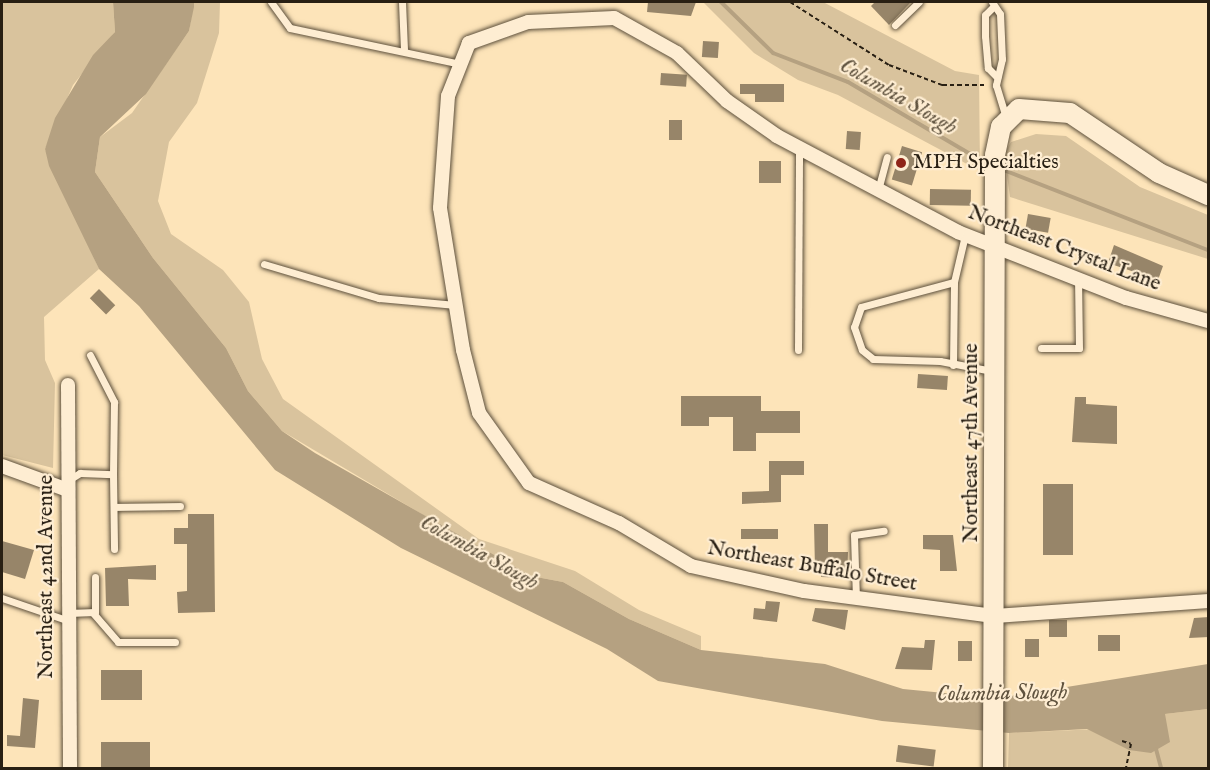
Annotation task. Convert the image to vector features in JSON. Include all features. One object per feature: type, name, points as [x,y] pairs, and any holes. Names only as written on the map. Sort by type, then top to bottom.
[{"type":"street","name":"Northeast Buffalo Street","points":[[569,17],[528,22],[469,43],[448,96],[440,208],[456,304],[479,413],[529,483],[619,523],[691,566],[856,599],[995,616],[1209,602]]},
{"type":"street","name":"Northeast Crystal Lane","points":[[569,17],[614,18],[677,53],[727,101],[799,149],[965,235],[1078,280],[1209,321]]},
{"type":"street","points":[[1006,119],[1028,107],[1070,113],[1160,173],[1209,195]]},
{"type":"street","name":"Northeast 47th Avenue","points":[[993,768],[995,155],[1006,119]]},
{"type":"street","name":"Northeast 42nd Avenue","points":[[68,385],[70,768]]},
{"type":"street","points":[[2,466],[68,485]]},
{"type":"lane","points":[[271,2],[290,28],[404,49],[461,64]]},
{"type":"lane","points":[[402,2],[404,49]]},
{"type":"lane","points":[[895,25],[919,2]]},
{"type":"lane","points":[[997,81],[988,68],[985,36],[985,15],[992,4],[1000,14],[1002,36],[997,81],[1006,119]]},
{"type":"lane","points":[[798,350],[799,149]]},
{"type":"lane","points":[[878,190],[887,158]]},
{"type":"lane","points":[[953,365],[954,282],[965,235]]},
{"type":"lane","points":[[264,264],[379,298],[456,304]]},
{"type":"lane","points":[[1041,348],[1079,348],[1078,280]]},
{"type":"lane","points":[[954,282],[861,307],[854,327],[862,350],[873,359],[953,365],[996,372]]},
{"type":"lane","points":[[90,355],[114,402],[114,549]]},
{"type":"lane","points":[[68,485],[80,473],[114,474]]},
{"type":"lane","points":[[114,507],[180,507]]},
{"type":"lane","points":[[856,599],[854,535],[884,531]]},
{"type":"lane","points":[[95,577],[93,613],[118,642],[176,642]]},
{"type":"lane","points":[[2,598],[69,617],[93,613]]},
{"type":"path","points":[[790,2],[889,65],[942,85],[997,81]]},
{"type":"path","points":[[1122,741],[1131,744],[1126,768]]},
{"type":"shaded area","points":[[113,2],[115,32],[73,85],[45,149],[99,269],[44,317],[45,360],[55,383],[53,468],[2,455],[2,3]]},
{"type":"shaded area","points":[[194,2],[220,2],[219,33],[197,103],[169,142],[158,201],[171,234],[223,270],[249,302],[262,359],[283,399],[479,539],[575,571],[639,610],[701,636],[701,650],[629,619],[563,582],[531,576],[462,538],[282,431],[248,391],[226,348],[153,258],[95,172],[100,137],[132,113],[189,31]]},
{"type":"shaded area","points":[[703,2],[823,2],[955,71],[979,75],[980,171],[838,95],[798,80],[754,53]]},
{"type":"shaded area","points":[[1036,134],[1066,136],[1140,187],[1208,215],[1208,259],[1010,197],[1004,154],[1011,142]]},
{"type":"shaded area","points":[[1208,709],[1208,768],[1008,768],[1009,733],[1119,728],[1165,714]]},
{"type":"water","points":[[113,2],[194,2],[194,7],[189,31],[146,94],[100,137],[95,172],[153,258],[226,348],[248,391],[282,431],[315,453],[531,576],[563,582],[629,619],[701,650],[825,664],[903,689],[965,695],[1011,696],[1208,664],[1208,709],[1165,714],[1170,742],[1151,753],[1129,750],[1087,729],[1009,733],[882,721],[658,681],[607,649],[401,548],[275,470],[139,306],[99,269],[49,166],[45,149],[55,118],[93,55],[115,32]]},
{"type":"building","points":[[648,2],[696,2],[691,16],[647,12]]},
{"type":"building","points":[[875,2],[911,2],[889,25],[871,6]]},
{"type":"building","points":[[703,41],[719,42],[718,58],[702,57]]},
{"type":"building","points":[[661,73],[687,75],[686,87],[660,85]]},
{"type":"building","points":[[740,84],[784,84],[784,102],[755,102],[755,94],[740,94]]},
{"type":"building","points":[[669,120],[682,120],[682,140],[669,140]]},
{"type":"building","points":[[847,131],[861,132],[860,150],[846,149]]},
{"type":"building","points":[[902,146],[922,152],[912,186],[892,179]]},
{"type":"building","points":[[759,161],[781,161],[781,183],[759,183]]},
{"type":"building","points":[[930,189],[971,190],[971,206],[930,205]]},
{"type":"building","points":[[1028,214],[1051,218],[1048,233],[1025,229]]},
{"type":"building","points":[[1114,245],[1163,266],[1158,280],[1108,263]]},
{"type":"building","points":[[99,289],[115,305],[106,314],[90,298]]},
{"type":"building","points":[[918,374],[948,376],[947,390],[917,388]]},
{"type":"building","points":[[681,396],[761,396],[761,411],[800,411],[800,433],[756,433],[756,451],[733,451],[733,417],[709,417],[709,426],[681,426]]},
{"type":"building","points":[[1075,397],[1086,397],[1086,404],[1117,406],[1117,444],[1072,442]]},
{"type":"building","points":[[769,461],[804,461],[804,475],[781,475],[781,502],[742,504],[742,492],[769,491]]},
{"type":"building","points":[[1043,484],[1073,484],[1073,555],[1043,555]]},
{"type":"building","points":[[188,514],[214,514],[215,612],[178,613],[177,592],[187,591],[187,544],[174,544],[174,528],[188,528]]},
{"type":"building","points":[[814,524],[828,524],[828,552],[848,552],[847,578],[821,577],[821,569],[815,569]]},
{"type":"building","points":[[741,529],[778,529],[778,539],[741,539]]},
{"type":"building","points":[[923,535],[953,535],[957,571],[940,571],[940,550],[923,549]]},
{"type":"building","points":[[2,541],[34,550],[25,579],[2,572]]},
{"type":"building","points":[[156,565],[156,580],[128,579],[129,606],[106,606],[105,568]]},
{"type":"building","points":[[766,601],[780,602],[777,622],[753,619],[754,608],[765,609]]},
{"type":"building","points":[[815,608],[848,610],[845,630],[812,621]]},
{"type":"building","points":[[1209,617],[1209,637],[1189,638],[1194,618]]},
{"type":"building","points":[[1049,620],[1067,620],[1067,637],[1049,637]]},
{"type":"building","points":[[1098,635],[1120,635],[1120,651],[1098,651]]},
{"type":"building","points":[[1025,639],[1039,639],[1039,657],[1025,657]]},
{"type":"building","points":[[925,640],[935,640],[932,670],[895,669],[902,647],[924,648]]},
{"type":"building","points":[[958,641],[972,641],[972,661],[958,661]]},
{"type":"building","points":[[101,670],[142,670],[142,700],[101,700]]},
{"type":"building","points":[[23,698],[39,700],[35,748],[7,746],[7,735],[20,736]]},
{"type":"building","points":[[101,742],[150,742],[150,768],[101,768]]},
{"type":"building","points":[[898,745],[936,750],[934,767],[896,762]]},
{"type":"waterway","name":"Columbia Slough","points":[[721,2],[773,53],[848,82],[989,165]]},
{"type":"waterway","name":"Columbia Slough","points":[[1001,169],[1208,250]]},
{"type":"waterway","points":[[1156,749],[1161,768]]},
{"type":"place","name":"MPH Specialties","points":[[901,163]]}]
